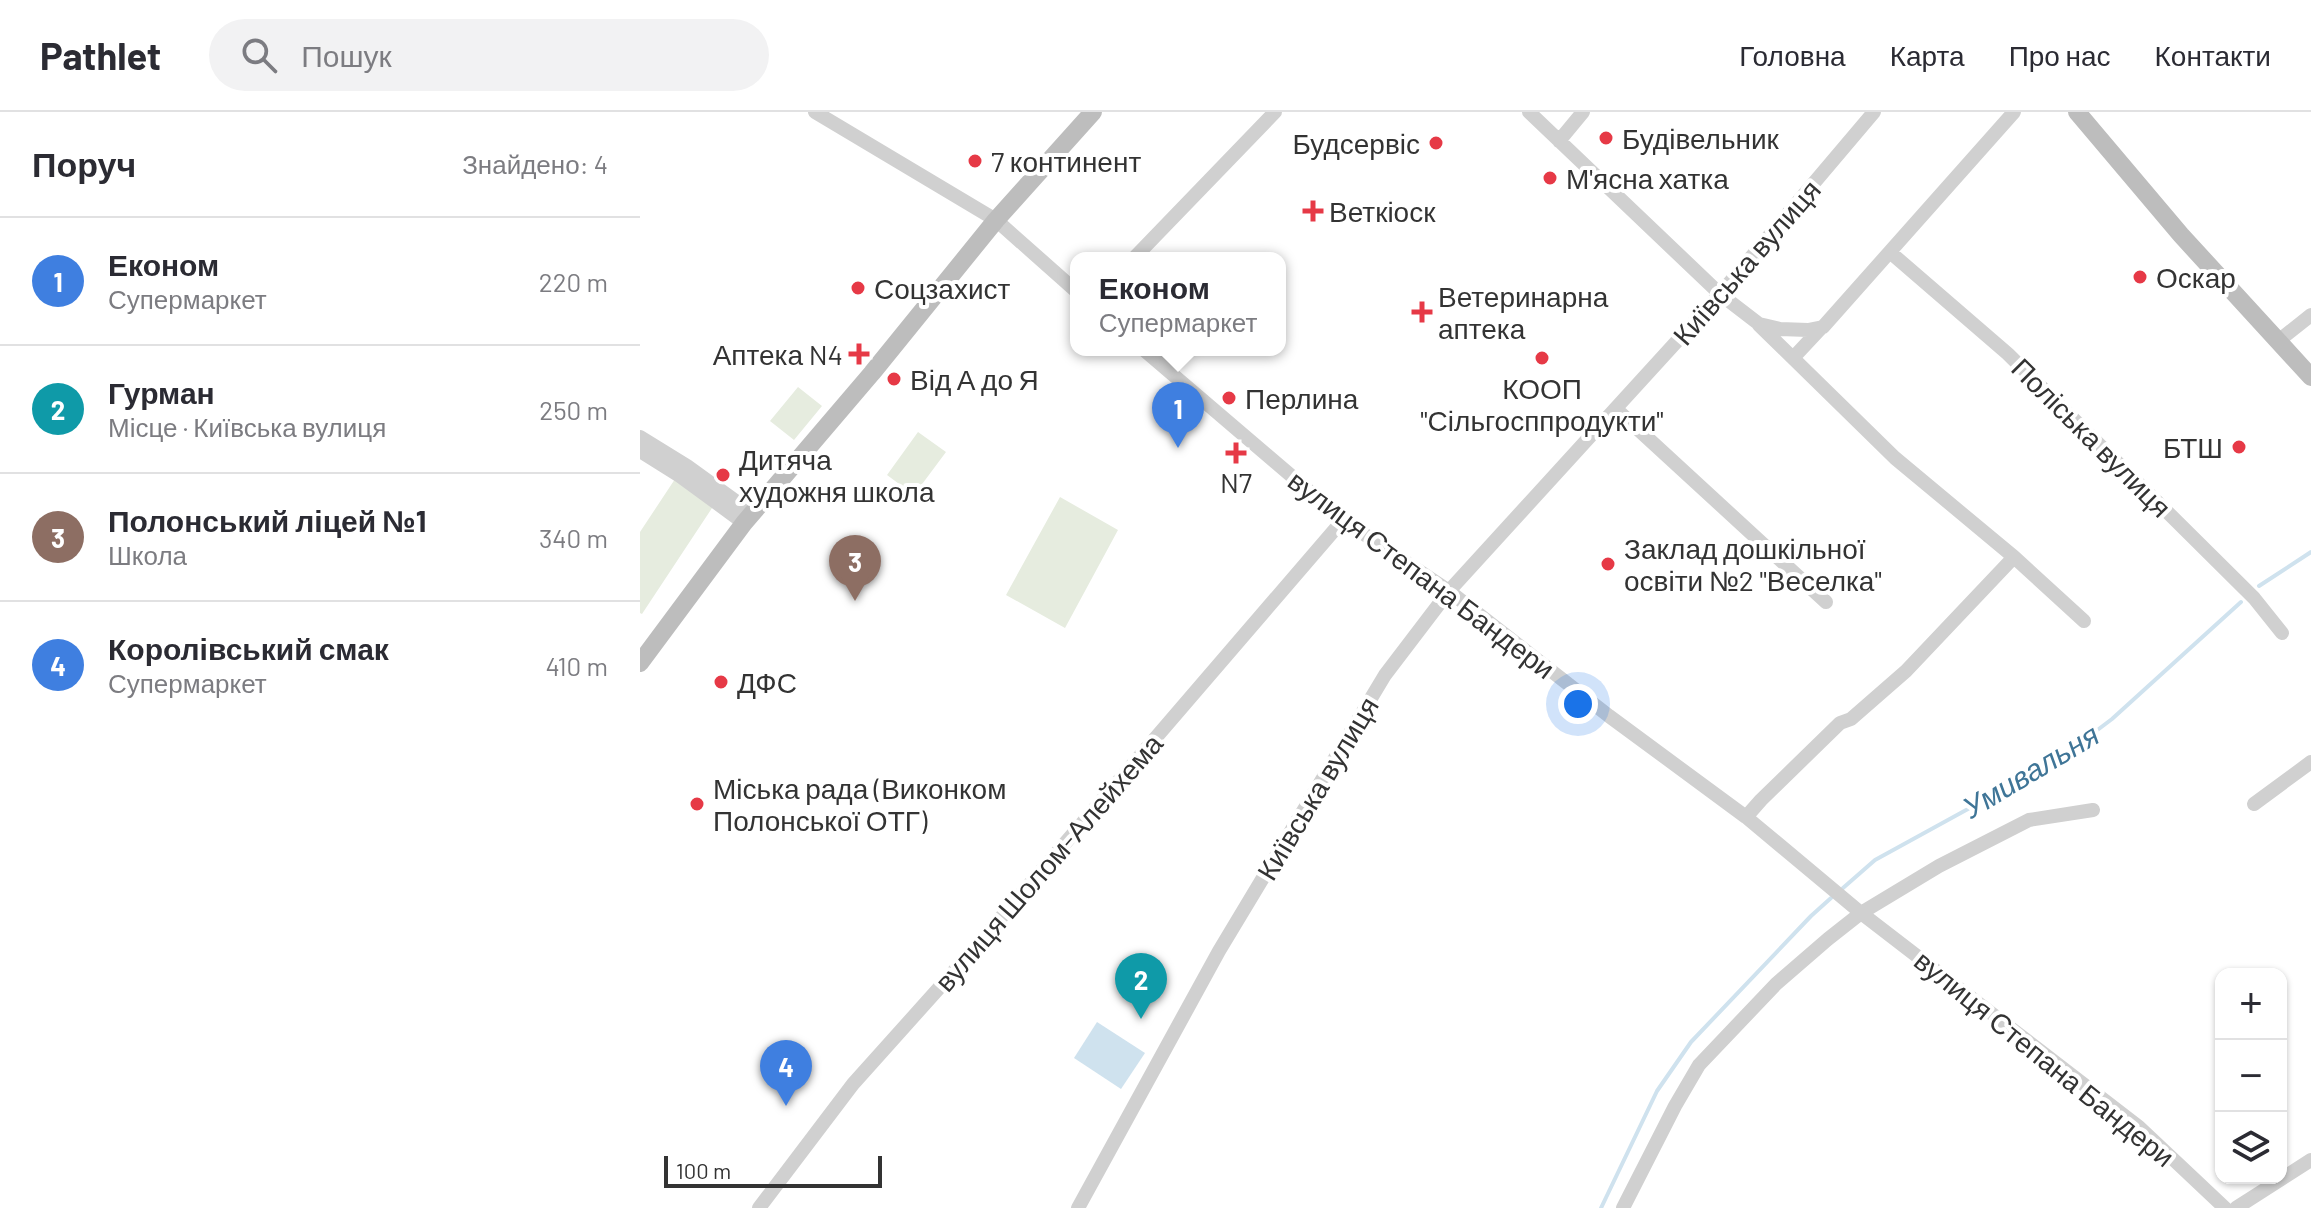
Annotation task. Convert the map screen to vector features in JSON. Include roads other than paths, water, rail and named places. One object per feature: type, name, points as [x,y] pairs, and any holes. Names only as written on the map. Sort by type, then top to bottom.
[{"type":"main road","points":[[640,663],[748,518],[872,373],[996,220],[1093,112]]},
{"type":"main road","points":[[2077,112],[2311,377]]},
{"type":"street","points":[[815,112],[996,220],[1070,286]]},
{"type":"street","points":[[1140,252],[1275,112]]},
{"type":"street","points":[[1529,112],[1720,294],[1759,324],[1895,458],[2014,557],[2084,621]]},
{"type":"street","points":[[1559,141],[1583,112]]},
{"type":"street","name":"Київська вулиця","points":[[1078,1208],[1219,951],[1379,685],[1449,591],[1720,294],[1874,112]]},
{"type":"street","points":[[1793,358],[1891,253],[2014,112]]},
{"type":"street","name":"Поліська вулиця","points":[[1891,253],[2008,354],[2254,598],[2282,633]]},
{"type":"street","points":[[2277,342],[2311,315]]},
{"type":"street","points":[[1759,324],[1780,329],[1823,327]]},
{"type":"street","name":"вулиця Степана Бандери","points":[[1151,356],[1343,520],[1449,591],[1609,716],[1746,817],[1861,913],[2139,1127],[2225,1208]]},
{"type":"street","points":[[1616,409],[1826,602]]},
{"type":"street","points":[[640,437],[687,466],[748,518]]},
{"type":"street","points":[[640,451],[748,518]]},
{"type":"street","name":"вулиця Шолом-Алейхема","points":[[759,1208],[853,1084],[1056,855],[1343,520]]},
{"type":"street","points":[[1746,817],[1840,723],[1851,719],[1906,671],[2014,557]]},
{"type":"street","points":[[2254,804],[2311,762]]},
{"type":"street","points":[[1623,1208],[1699,1065],[1776,984],[1861,913],[1939,866],[2029,820],[2093,810]]},
{"type":"street","points":[[2236,1208],[2311,1160]]},
{"type":"water","points":[[1097,1022],[1145,1053],[1121,1089],[1074,1058]]},
{"type":"waterway","name":"Умивальня","points":[[2259,586],[2311,552]]},
{"type":"waterway","name":"Умивальня","points":[[1843,888],[1875,860],[2059,759],[2112,719],[2241,602]]},
{"type":"waterway","name":"Умивальня","points":[[1601,1208],[1657,1091],[1691,1042],[1831,898]]},
{"type":"place","name":"Будівельник","points":[[1606,138]]},
{"type":"place","name":"Будсервіс","points":[[1436,143]]},
{"type":"place","name":"7 континент","points":[[975,161]]},
{"type":"place","name":"М'ясна хатка","points":[[1550,178]]},
{"type":"place","name":"Веткіоск","points":[[1313,211]]},
{"type":"place","name":"Оскар","points":[[2140,277]]},
{"type":"place","name":"Соцзахист","points":[[858,288]]},
{"type":"place","name":"Ветеринарна аптека","points":[[1422,312]]},
{"type":"place","name":"Аптека N4","points":[[859,354]]},
{"type":"place","name":"КООП \"Сільгосппродукти\"","points":[[1542,358]]},
{"type":"place","name":"Від А до Я","points":[[894,379]]},
{"type":"place","name":"Перлина","points":[[1229,398]]},
{"type":"place","name":"БТШ","points":[[2239,447]]},
{"type":"place","name":"Економ","points":[[1178,448]]},
{"type":"place","name":"N7","points":[[1236,453]]},
{"type":"place","name":"Дитяча художня школа","points":[[723,475]]},
{"type":"place","name":"Заклад дошкільної освіти №2 \"Веселка\"","points":[[1608,564]]},
{"type":"place","name":"Полонський ліцей №1","points":[[855,601]]},
{"type":"place","name":"ДФС","points":[[721,682]]},
{"type":"place","name":"Міська рада (Виконком Полонської ОТГ)","points":[[697,804]]},
{"type":"place","name":"Гурман","points":[[1141,1019]]},
{"type":"place","name":"Королівський смак","points":[[786,1106]]}]
